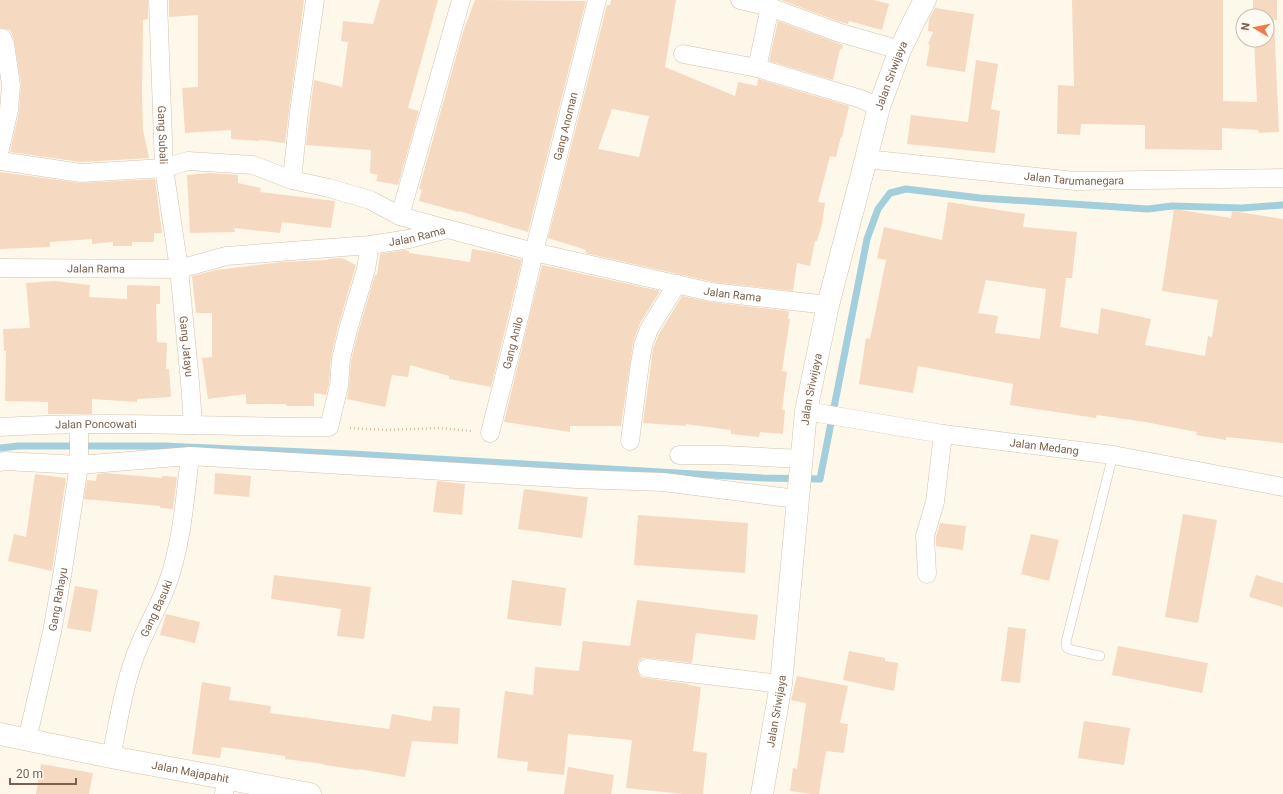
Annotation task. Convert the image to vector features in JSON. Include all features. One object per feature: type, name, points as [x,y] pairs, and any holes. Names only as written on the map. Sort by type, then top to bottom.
[{"type":"main road","name":"Jalan Sriwijaya","points":[[762,794],[781,684],[806,411],[828,305],[879,107],[900,50],[925,0]]},
{"type":"main road","name":"Jalan Majapahit","points":[[0,734],[111,757],[225,786],[310,794]]},
{"type":"street","name":"Gang Subali","points":[[158,0],[164,168],[179,269]]},
{"type":"street","points":[[292,180],[300,105],[315,0]]},
{"type":"street","points":[[400,216],[462,0]]},
{"type":"street","name":"Gang Anoman","points":[[534,252],[597,0]]},
{"type":"street","points":[[740,0],[770,8],[837,32],[900,50]]},
{"type":"street","points":[[757,68],[770,8]]},
{"type":"street","points":[[0,38],[2,38],[5,44],[11,85],[9,110],[0,149]]},
{"type":"street","points":[[683,54],[757,68],[861,99],[879,107]]},
{"type":"street","name":"Jalan Tarumanegara","points":[[866,159],[1074,181],[1283,178]]},
{"type":"street","points":[[0,160],[81,173],[164,168],[188,161],[253,165],[292,180],[329,188],[370,200],[400,216],[448,229]]},
{"type":"street","name":"Jalan Rama","points":[[0,268],[179,269],[226,256],[370,245],[409,239],[448,229],[534,252],[711,292],[828,305]]},
{"type":"street","points":[[329,427],[339,386],[341,360],[346,337],[366,269],[370,245]]},
{"type":"street","name":"Gang Anilo","points":[[490,433],[534,252]]},
{"type":"street","name":"Gang Jatayu","points":[[179,269],[193,425]]},
{"type":"street","points":[[630,441],[643,346],[649,329],[677,284]]},
{"type":"street","name":"Jalan Medang","points":[[806,411],[943,434],[1113,456],[1283,487]]},
{"type":"street","name":"Jalan Poncowati","points":[[0,427],[79,429],[193,425],[329,427]]},
{"type":"street","name":"Gang Rahayu","points":[[27,740],[52,632],[79,461],[79,429]]},
{"type":"street","points":[[927,574],[924,536],[935,502],[943,434]]},
{"type":"street","points":[[679,455],[723,454],[801,463]]},
{"type":"street","points":[[0,462],[79,461],[190,456],[576,479],[663,482],[798,495]]},
{"type":"street","name":"Gang Basuki","points":[[111,757],[124,690],[133,662],[141,640],[157,609],[168,581],[182,521],[190,456]]},
{"type":"street","points":[[646,668],[781,684]]},
{"type":"lane","points":[[1100,656],[1067,648],[1066,642],[1113,456]]},
{"type":"path","points":[[329,427],[386,430],[440,428],[490,433]]},
{"type":"building","points":[[0,0],[148,0],[148,19],[143,20],[142,95],[143,130],[149,158],[81,162],[10,152],[19,112],[21,83],[14,40],[10,30],[0,28]]},
{"type":"building","points":[[169,0],[304,0],[285,143],[231,139],[231,130],[185,133],[182,88],[198,87],[198,15],[169,17]]},
{"type":"building","points":[[380,0],[438,0],[408,108],[419,111],[398,185],[376,181],[378,175],[370,173],[371,150],[306,145],[314,80],[342,87],[348,42],[341,41],[343,21],[373,24]]},
{"type":"building","points":[[475,0],[586,1],[528,232],[459,211],[419,201],[422,190],[419,189],[463,32]]},
{"type":"building","points":[[611,0],[676,0],[665,67],[735,96],[738,82],[757,86],[758,79],[849,106],[836,157],[830,156],[818,202],[825,203],[822,224],[817,241],[815,241],[810,266],[797,263],[793,291],[713,282],[585,253],[586,250],[548,238],[607,5],[610,5]],"holes":[[[612,109],[649,116],[639,157],[598,149]]]},
{"type":"building","points":[[781,0],[874,0],[889,4],[882,30],[849,21],[848,24],[840,22]]},
{"type":"building","points":[[1072,0],[1223,0],[1223,101],[1257,102],[1254,48],[1275,48],[1275,42],[1279,132],[1259,133],[1258,130],[1222,128],[1222,150],[1145,149],[1145,125],[1081,124],[1080,135],[1057,134],[1058,85],[1074,86]]},
{"type":"building","points":[[1253,0],[1277,0],[1277,20],[1275,20],[1275,8],[1253,8]]},
{"type":"building","points":[[935,8],[974,14],[965,72],[926,66],[930,45],[928,44],[933,32],[928,31],[929,19]]},
{"type":"building","points":[[778,21],[843,45],[842,49],[840,49],[833,80],[769,61]]},
{"type":"building","points":[[976,60],[998,64],[991,109],[1000,111],[995,153],[907,144],[911,115],[968,122]]},
{"type":"building","points":[[0,172],[80,183],[155,179],[162,233],[154,233],[154,242],[132,242],[132,246],[113,246],[113,242],[92,244],[92,239],[50,242],[50,247],[0,249]]},
{"type":"building","points":[[210,173],[238,175],[238,183],[261,188],[260,192],[335,201],[331,228],[282,222],[280,233],[234,228],[235,232],[190,233],[187,175]]},
{"type":"building","points":[[948,202],[1025,214],[1023,227],[1077,232],[1072,278],[1066,278],[1060,327],[1098,334],[1101,308],[1151,319],[1145,345],[1205,356],[1208,336],[1212,337],[1218,300],[1162,291],[1174,209],[1231,218],[1232,211],[1283,219],[1283,443],[1226,437],[1226,440],[1196,435],[1197,432],[1145,422],[1097,415],[1096,418],[1010,405],[1013,384],[918,366],[913,393],[859,384],[866,338],[870,339],[886,260],[877,258],[884,227],[942,240]],"holes":[[[986,280],[1046,289],[1040,339],[995,333],[998,316],[978,313]]]},
{"type":"building","points":[[472,249],[496,253],[522,260],[491,387],[449,379],[449,376],[410,365],[408,377],[392,375],[385,407],[347,399],[351,361],[375,275],[377,275],[380,254],[404,250],[409,251],[409,253],[470,262]]},
{"type":"building","points":[[342,258],[356,265],[331,357],[329,384],[326,395],[314,393],[314,406],[246,404],[246,394],[208,399],[202,358],[212,357],[212,313],[196,313],[192,276],[216,270],[282,262]]},
{"type":"building","points":[[542,265],[660,291],[640,323],[633,343],[621,426],[570,426],[570,432],[504,422]]},
{"type":"building","points":[[54,281],[90,285],[89,297],[127,299],[127,285],[160,286],[160,304],[156,304],[157,342],[167,343],[166,369],[169,369],[171,397],[137,399],[137,402],[92,399],[92,414],[48,414],[48,402],[5,401],[6,351],[4,351],[3,329],[30,328],[26,283]]},
{"type":"building","points":[[682,296],[710,302],[789,311],[788,319],[790,319],[782,371],[787,372],[782,410],[785,410],[783,434],[760,432],[759,437],[731,434],[731,430],[686,424],[686,426],[643,423],[653,349],[659,334]]},
{"type":"building","points":[[106,473],[162,478],[162,476],[177,477],[173,509],[160,508],[160,506],[84,499],[87,480],[96,481],[97,474]]},
{"type":"building","points":[[215,473],[251,476],[249,497],[214,494]]},
{"type":"building","points":[[35,474],[66,478],[52,571],[8,561],[14,534],[26,537]]},
{"type":"building","points":[[437,481],[465,484],[462,515],[433,512]]},
{"type":"building","points":[[524,489],[588,497],[582,538],[518,529]]},
{"type":"building","points":[[1183,514],[1217,520],[1198,623],[1165,617]]},
{"type":"building","points":[[638,515],[748,523],[745,573],[634,565]]},
{"type":"building","points":[[940,523],[966,526],[963,550],[936,546],[936,537]]},
{"type":"building","points":[[1031,534],[1059,540],[1049,581],[1021,574]]},
{"type":"building","points":[[274,575],[371,587],[364,639],[337,636],[341,609],[271,599]]},
{"type":"building","points":[[1256,575],[1283,583],[1283,607],[1249,597]]},
{"type":"building","points":[[512,580],[566,588],[561,626],[507,619]]},
{"type":"building","points":[[75,586],[98,590],[91,632],[67,628]]},
{"type":"building","points":[[637,600],[758,615],[755,640],[696,633],[692,663],[643,658],[639,661],[637,666],[641,677],[701,687],[693,751],[707,753],[703,794],[683,794],[626,788],[632,740],[568,734],[564,775],[527,771],[528,762],[497,758],[505,691],[533,695],[535,667],[579,671],[583,641],[630,646]]},
{"type":"building","points":[[166,614],[200,622],[195,643],[160,635]]},
{"type":"building","points":[[1008,627],[1026,629],[1020,683],[1001,681]]},
{"type":"building","points":[[1118,646],[1208,663],[1202,693],[1112,675]]},
{"type":"building","points":[[849,651],[885,658],[885,661],[898,663],[894,691],[843,680]]},
{"type":"building","points":[[797,676],[848,686],[840,723],[848,724],[844,753],[826,751],[819,794],[790,791],[793,768],[797,769],[806,703],[791,700]]},
{"type":"building","points":[[202,682],[231,687],[229,700],[271,706],[270,713],[389,729],[392,714],[431,721],[433,706],[460,708],[458,744],[412,741],[405,777],[285,759],[285,756],[222,747],[220,758],[192,754]]},
{"type":"building","points":[[1084,721],[1130,728],[1124,765],[1078,758]]},
{"type":"building","points":[[41,764],[93,773],[89,794],[36,794]]},
{"type":"building","points":[[568,767],[614,775],[611,794],[564,794]]},
{"type":"waterway","points":[[0,448],[18,446],[164,446],[352,454],[763,478],[820,479],[867,239],[878,209],[890,193],[906,189],[980,198],[1148,209],[1172,206],[1242,208],[1283,205]]}]
